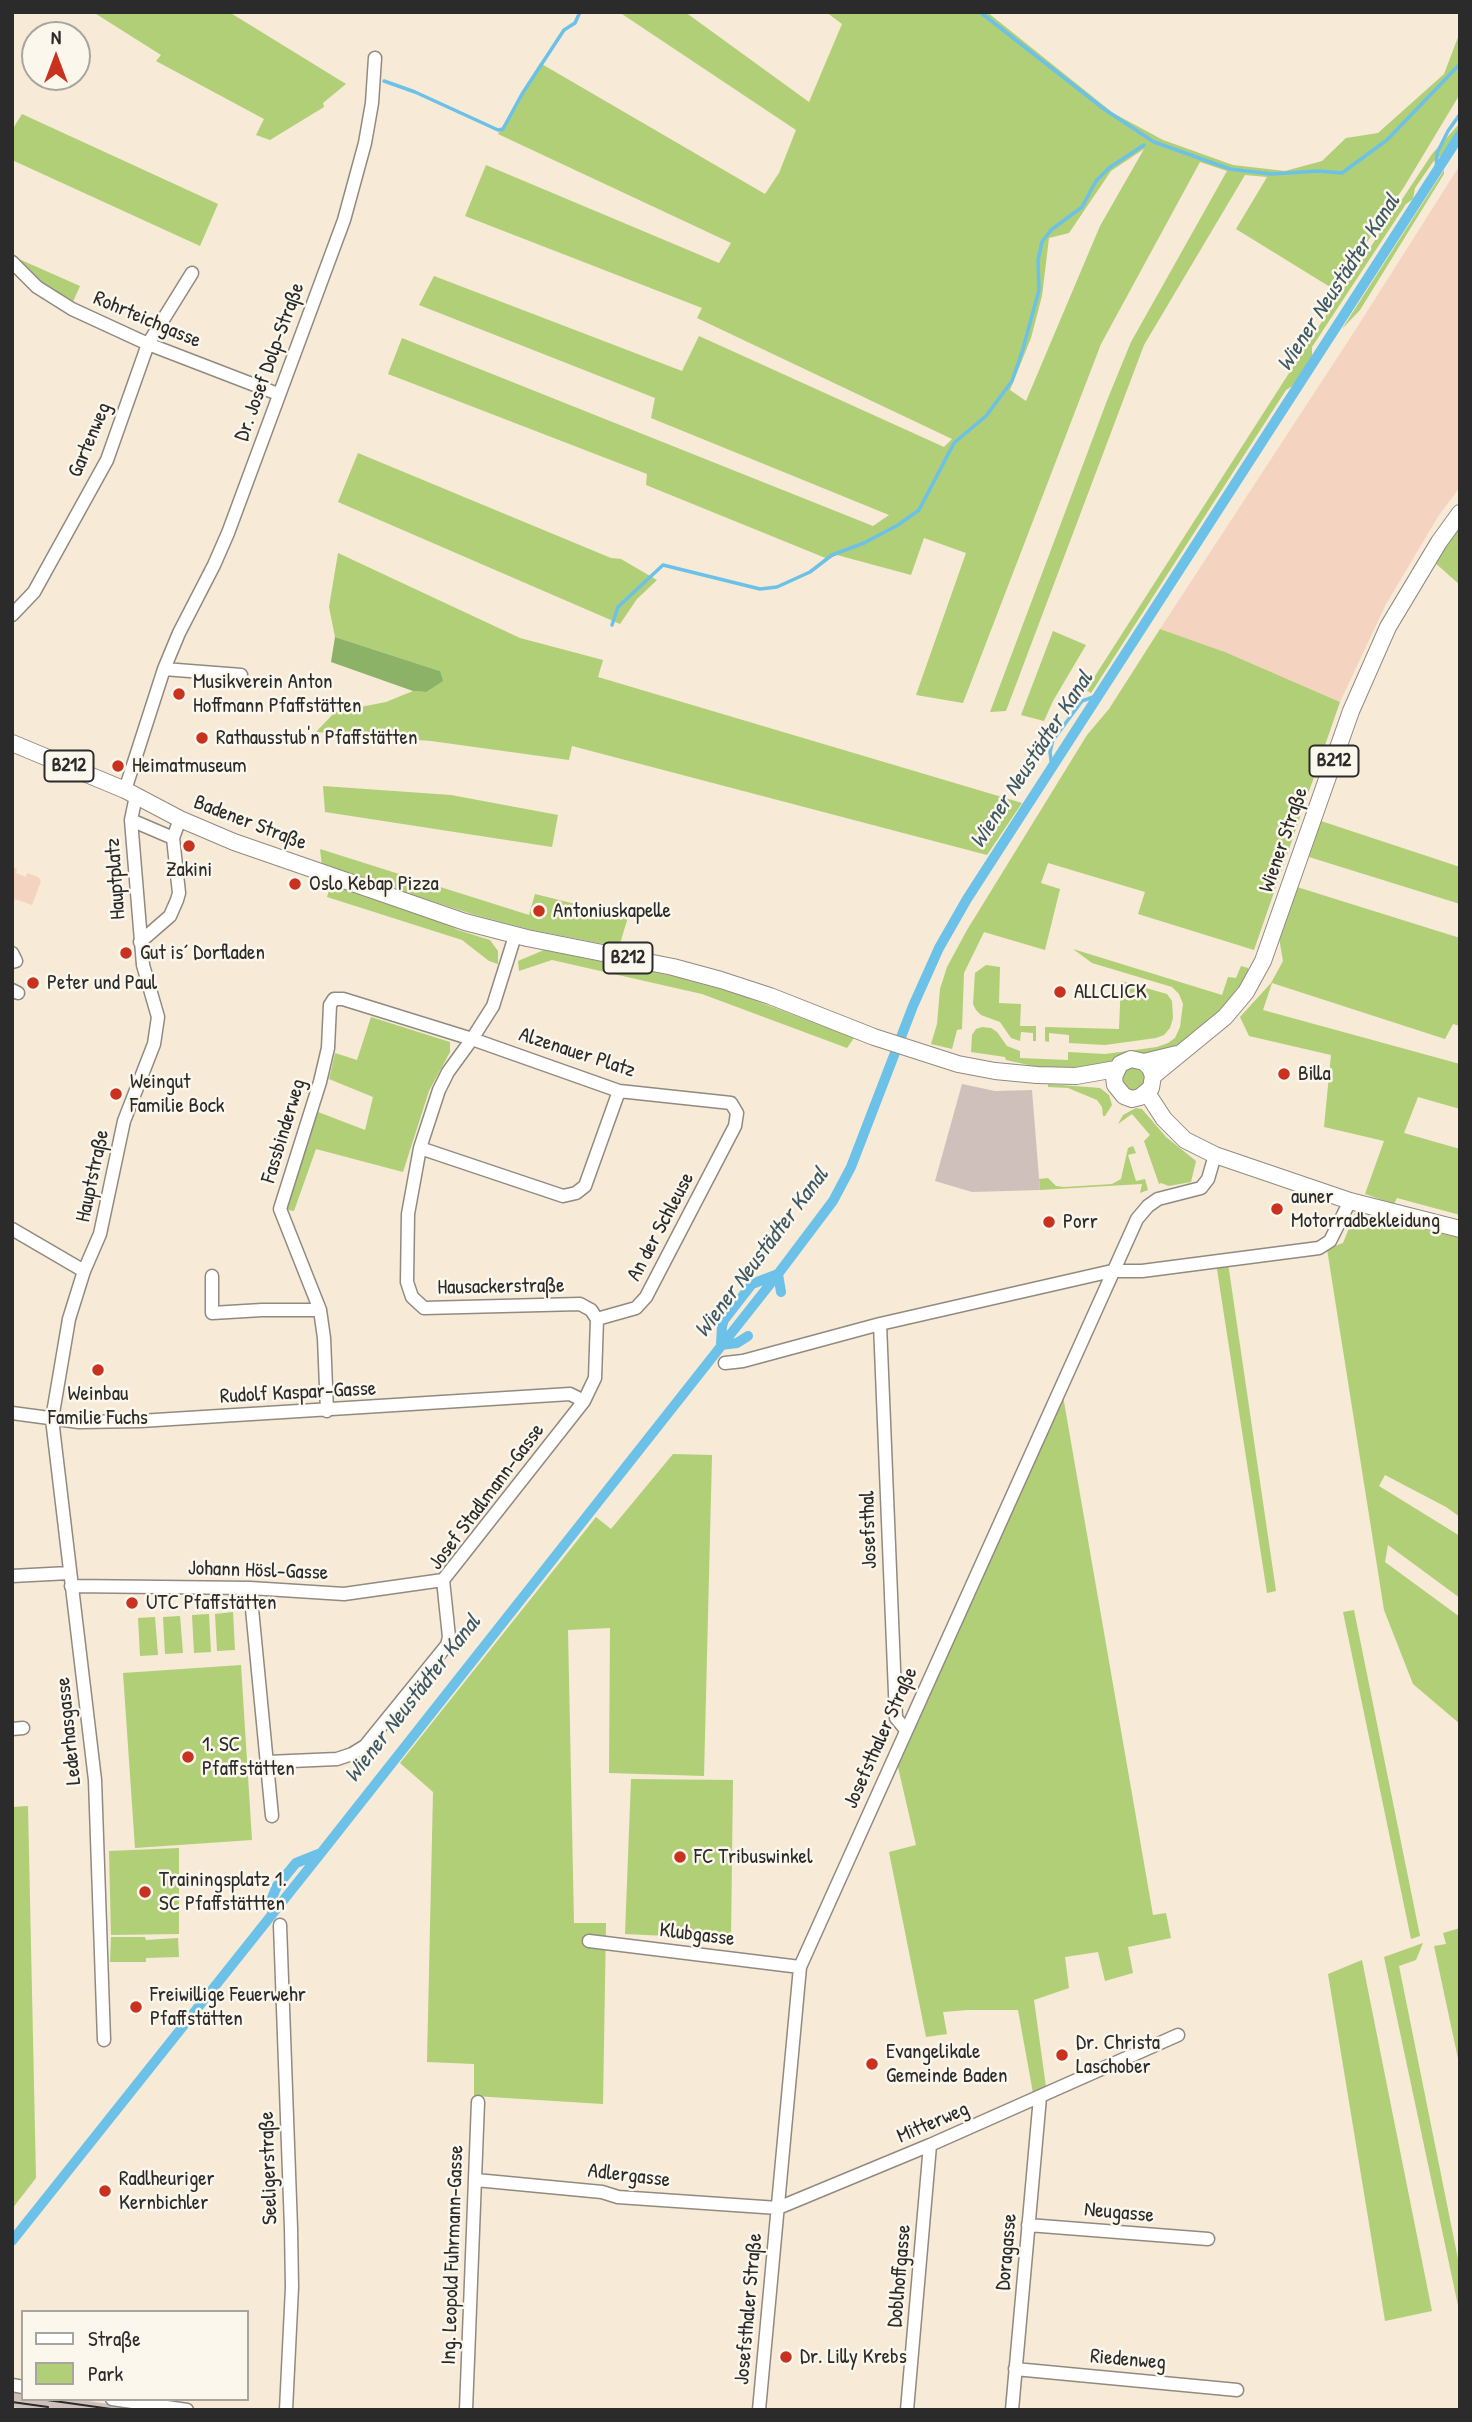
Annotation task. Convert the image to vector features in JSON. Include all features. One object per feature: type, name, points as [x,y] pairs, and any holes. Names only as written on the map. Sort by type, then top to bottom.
[{"type":"main road","name":"Wiener Straße","points":[[1181,1052],[1144,1062],[1131,1059],[1120,1064],[1115,1077],[1124,1096],[1132,1098],[1147,1093],[1151,1088],[1153,1076],[1225,1017],[1246,992],[1263,961],[1351,711],[1388,627],[1439,542],[1460,513]]},
{"type":"main road","name":"Badener Straße","points":[[12,743],[131,793],[180,819],[234,842],[465,922],[515,936]]},
{"type":"main road","name":"Wiener Straße","points":[[515,936],[673,967],[722,980],[886,1041],[958,1064],[995,1071],[1115,1077]]},
{"type":"main road","points":[[1144,1062],[1153,1076]]},
{"type":"main road","points":[[1147,1093],[1164,1119],[1185,1140],[1215,1155],[1350,1201],[1460,1229]]},
{"type":"street","name":"Dr. Josef Dolp-Straße","points":[[131,793],[164,669],[228,533],[344,220],[365,142],[372,103],[375,58]]},
{"type":"street","name":"Rohrteichgasse","points":[[12,262],[37,287],[72,309],[148,344],[278,394]]},
{"type":"street","name":"Gartenweg","points":[[12,615],[34,592],[107,460],[148,344],[192,273]]},
{"type":"street","points":[[164,669],[242,675]]},
{"type":"street","name":"Hauptplatz","points":[[131,793],[140,942]]},
{"type":"street","name":"Hauptplatz","points":[[140,942],[170,916],[177,900],[179,892],[173,838],[180,819]]},
{"type":"street","name":"Hauptplatz","points":[[131,820],[173,838]]},
{"type":"street","name":"Hausackerstraße","points":[[515,936],[493,1006],[447,1072],[421,1148],[408,1214],[407,1282],[412,1297],[424,1308],[580,1304],[591,1310],[597,1319]]},
{"type":"street","name":"Hauptstraße","points":[[52,1419],[69,1319],[84,1271],[100,1234],[124,1121],[154,1044],[158,1017],[142,965],[140,942]]},
{"type":"street","points":[[12,953],[16,961],[12,962]]},
{"type":"street","name":"Alzenauer Platz","points":[[334,999],[343,999],[472,1039],[618,1091],[731,1103],[737,1114],[735,1126]]},
{"type":"street","name":"Fassbinderweg","points":[[327,1411],[320,1310],[280,1209],[320,1082],[328,1048],[330,1005],[334,999]]},
{"type":"street","points":[[421,1148],[563,1196],[576,1193],[585,1186],[618,1091]]},
{"type":"street","name":"An der Schleuse","points":[[597,1319],[636,1308],[646,1297],[735,1126]]},
{"type":"street","name":"Josefsthaler Straße","points":[[759,2410],[800,1966],[1137,1219],[1158,1199],[1200,1188],[1208,1179],[1215,1155]]},
{"type":"street","points":[[725,1363],[743,1362],[880,1324],[1112,1271],[1142,1271],[1318,1248],[1331,1241],[1350,1201]]},
{"type":"street","points":[[12,1229],[84,1271]]},
{"type":"street","points":[[212,1276],[212,1313],[320,1310]]},
{"type":"street","points":[[584,1401],[595,1378],[597,1319]]},
{"type":"street","name":"Josefsthal","points":[[880,1324],[896,1718],[906,1730]]},
{"type":"street","name":"Rudolf Kaspar-Gasse","points":[[12,1413],[79,1422],[140,1421],[570,1394],[584,1401]]},
{"type":"street","name":"Josef Stadlmann-Gasse","points":[[268,1762],[337,1759],[365,1746],[447,1645],[449,1637],[443,1580],[584,1401]]},
{"type":"street","name":"Lederhasgasse","points":[[52,1419],[95,1780],[104,2040]]},
{"type":"street","points":[[12,1576],[69,1573]]},
{"type":"street","name":"Johann Hösl-Gasse","points":[[71,1586],[250,1588],[344,1594],[443,1580]]},
{"type":"street","points":[[250,1588],[272,1816]]},
{"type":"street","name":"Seeligerstraße","points":[[280,1925],[291,2252],[286,2410]]},
{"type":"street","name":"Klubgasse","points":[[589,1941],[800,1966]]},
{"type":"street","name":"Mitterweg","points":[[778,2208],[930,2145],[1178,2035]]},
{"type":"street","name":"Doragasse","points":[[1012,2410],[1040,2097]]},
{"type":"street","name":"Ing. Leopold Fuhrmann-Gasse","points":[[466,2410],[478,2102]]},
{"type":"street","name":"Doblhoffgasse","points":[[907,2410],[930,2145]]},
{"type":"street","name":"Adlergasse","points":[[476,2180],[602,2192],[618,2197],[778,2208]]},
{"type":"street","name":"Neugasse","points":[[1028,2225],[1208,2239]]},
{"type":"street","name":"Riedenweg","points":[[1016,2369],[1237,2390]]},
{"type":"street","points":[[125,2401],[187,2410]]},
{"type":"shaded area","points":[[1460,165],[1460,487],[1439,515],[1386,604],[1340,702],[1225,652],[1160,629],[1356,329]]},
{"type":"shaded area","points":[[12,867],[17,869],[16,873],[26,877],[27,873],[41,881],[32,905],[15,899],[12,907]]},
{"type":"shaded area","points":[[962,1084],[995,1091],[1032,1090],[1040,1190],[972,1192],[935,1181]]},
{"type":"shaded area","points":[[12,2390],[21,2392],[21,2401],[89,2401],[150,2410],[30,2410],[12,2407]]},
{"type":"green space","points":[[93,12],[229,12],[346,84],[323,103],[324,107],[270,140],[256,135],[264,119],[156,61],[161,55]]},
{"type":"green space","points":[[619,12],[685,12],[809,102],[842,24],[826,12],[987,12],[1113,113],[1163,140],[1233,165],[1285,171],[1322,161],[1346,138],[1378,133],[1444,74],[1460,32],[1460,94],[1404,187],[1335,290],[1236,229],[1267,177],[1245,175],[1144,345],[1006,711],[990,712],[1108,398],[1131,342],[1227,171],[1200,162],[1101,344],[963,703],[916,695],[966,553],[924,538],[911,575],[837,555],[828,559],[646,485],[647,474],[388,374],[402,338],[873,526],[889,515],[651,418],[655,398],[419,305],[434,276],[682,371],[699,336],[944,447],[952,439],[697,318],[702,308],[465,216],[486,165],[719,263],[731,243],[498,134],[540,63],[765,194],[779,173],[796,130]],"holes":[[[1144,149],[1100,226],[1026,401],[1010,390],[1031,338],[1042,296],[1049,238],[1069,233],[1111,171]]]},
{"type":"green space","points":[[22,114],[218,204],[200,246],[12,160],[12,130]]},
{"type":"green space","points":[[1460,123],[1460,128],[1443,154],[1433,162],[1415,188],[1413,199],[1406,204],[1312,347],[1312,360],[1297,383],[1286,390],[1091,693],[1086,690],[1432,154]]},
{"type":"green space","points":[[1444,170],[1360,310],[1342,329]]},
{"type":"green space","points":[[12,256],[80,286],[72,304],[53,295]]},
{"type":"green space","points":[[358,453],[611,558],[621,559],[657,580],[637,599],[620,624],[338,502]]},
{"type":"green space","points":[[1460,527],[1460,585],[1433,561]]},
{"type":"green space","points":[[338,553],[520,638],[603,660],[598,677],[1022,803],[987,855],[572,746],[569,760],[431,741],[316,732],[335,712],[386,702],[413,691],[426,692],[440,671],[335,637],[329,607]]},
{"type":"green space","points":[[1160,629],[1225,652],[1340,702],[1254,950],[1138,914],[1145,892],[1048,863],[1041,883],[1060,889],[1045,950],[984,932],[964,973],[962,1029],[957,1030],[952,1049],[931,1044],[937,1024],[940,989],[947,967],[967,930],[1087,735],[1109,709]]},
{"type":"green space","points":[[1053,631],[1086,645],[1044,721],[1021,715]]},
{"type":"green space","points":[[335,637],[440,671],[443,681],[426,692],[413,691],[331,662]]},
{"type":"green space","points":[[323,786],[451,795],[558,815],[552,847],[325,812]]},
{"type":"green space","points":[[1321,821],[1460,867],[1460,904],[1309,857]]},
{"type":"green space","points":[[320,849],[529,915],[535,894],[628,917],[619,947],[532,930],[475,915],[322,866]]},
{"type":"green space","points":[[331,884],[424,913],[458,930],[490,940],[498,951],[498,964],[489,961],[462,940],[327,897]]},
{"type":"green space","points":[[1297,887],[1460,938],[1460,1026],[1453,1024],[1445,1039],[1272,983],[1263,1010],[1460,1064],[1460,1109],[1418,1097],[1404,1133],[1460,1149],[1460,1215],[1397,1198],[1394,1204],[1365,1194],[1384,1141],[1324,1127],[1331,1055],[1249,1036],[1240,1017],[1271,983],[1283,961],[1279,938]]},
{"type":"green space","points":[[1073,949],[1222,995],[1228,977],[1236,978],[1241,966],[1248,968],[1248,973],[1244,983],[1210,1023],[1171,1048],[1093,1068],[1042,1068],[1006,1060],[1005,1057],[971,1052],[972,1035],[976,1029],[982,1027],[997,1032],[1007,1046],[1020,1051],[1020,1058],[1068,1060],[1068,1052],[1105,1054],[1157,1047],[1175,1038],[1180,1027],[1183,1004],[1172,987],[1092,963]]},
{"type":"green space","points":[[544,950],[673,976],[738,994],[854,1038],[847,1048],[702,994],[552,960],[519,971],[518,961]]},
{"type":"green space","points":[[986,965],[1000,967],[999,1003],[1021,1004],[1020,1026],[1036,1026],[1036,1041],[1033,1041],[1033,1033],[1021,1032],[1020,1041],[1011,1038],[1000,1022],[981,1015],[976,1010],[973,1004],[975,973]]},
{"type":"green space","points":[[1121,981],[1167,994],[1172,1001],[1173,1018],[1164,1035],[1105,1045],[1069,1043],[1069,1035],[1049,1033],[1049,1042],[1045,1041],[1045,1027],[1119,1029]]},
{"type":"green space","points":[[371,1017],[450,1042],[450,1052],[429,1091],[403,1172],[316,1149],[294,1211],[283,1209],[318,1112],[365,1130],[373,1097],[329,1079],[335,1053],[357,1060]]},
{"type":"green space","points":[[1133,1067],[1142,1070],[1145,1079],[1142,1088],[1133,1091],[1124,1088],[1121,1079],[1124,1070]]},
{"type":"green space","points":[[1048,1084],[1100,1088],[1109,1095],[1112,1105],[1103,1116],[1102,1107],[1097,1100],[1068,1088],[1048,1087]]},
{"type":"green space","points":[[1136,1108],[1142,1109],[1166,1137],[1196,1161],[1191,1182],[1169,1186],[1159,1184],[1144,1141],[1150,1135],[1132,1114],[1118,1124],[1123,1115]]},
{"type":"green space","points":[[1133,1146],[1136,1153],[1128,1155],[1136,1181],[1145,1179],[1148,1190],[1140,1193],[1142,1184],[1040,1190],[1039,1179],[1048,1178],[1056,1186],[1064,1187],[1112,1184],[1121,1179],[1128,1148]]},
{"type":"green space","points":[[1355,1213],[1460,1238],[1460,1517],[1385,1475],[1379,1486],[1460,1536],[1460,1598],[1388,1545],[1385,1562],[1460,1617],[1460,1724],[1413,1684],[1384,1610],[1327,1249],[1343,1243]]},
{"type":"green space","points":[[1216,1263],[1228,1263],[1276,1591],[1267,1593]]},
{"type":"green space","points":[[1063,1396],[1153,1915],[1166,1913],[1171,1938],[1128,1947],[1133,1973],[1105,1981],[1098,1952],[1065,1957],[1069,1988],[1034,2000],[1046,2087],[1033,2093],[1018,2010],[943,2012],[947,2034],[926,2037],[889,1852],[916,1845],[898,1767]]},
{"type":"green space","points":[[673,1454],[712,1455],[704,1776],[609,1773],[610,1628],[568,1630],[574,1923],[606,1923],[603,2104],[474,2096],[474,2064],[427,2062],[433,1792],[400,1763],[596,1517],[611,1529]]},
{"type":"green space","points":[[1354,1610],[1420,1936],[1411,1939],[1343,1612]]},
{"type":"green space","points":[[233,1612],[235,1650],[217,1651],[215,1614]]},
{"type":"green space","points":[[209,1614],[211,1652],[194,1653],[192,1615]]},
{"type":"green space","points":[[180,1616],[183,1653],[165,1654],[163,1617]]},
{"type":"green space","points":[[155,1617],[158,1655],[140,1656],[138,1618]]},
{"type":"green space","name":"1. SC Pfaffstätten","points":[[241,1665],[252,1840],[135,1848],[123,1673]]},
{"type":"green space","name":"FC Tribuswinkel","points":[[631,1779],[733,1780],[731,1939],[625,1934]]},
{"type":"green space","points":[[28,1806],[36,2178],[12,2209],[12,1807]]},
{"type":"green space","name":"Trainingsplatz 1. SC Pfaffstättten","points":[[179,1848],[179,1934],[111,1935],[109,1851]]},
{"type":"green space","points":[[1460,1928],[1460,2068],[1434,1946],[1446,1944],[1443,1933]]},
{"type":"green space","points":[[111,1937],[145,1937],[146,1940],[178,1938],[179,1957],[146,1958],[146,1962],[110,1962]]},
{"type":"green space","points":[[1423,1943],[1416,1960],[1399,1966],[1460,2269],[1460,2315],[1384,1957]]},
{"type":"green space","points":[[1362,1960],[1432,2311],[1385,2321],[1328,1974]]},
{"type":"waterway","points":[[384,81],[415,92],[498,130],[503,129],[522,94],[564,30],[575,23],[580,12]]},
{"type":"waterway","points":[[980,12],[1104,109],[1154,142],[1230,169],[1271,174],[1318,171],[1342,173],[1387,140],[1460,64]]},
{"type":"waterway","points":[[1436,172],[1437,153],[1460,114]]},
{"type":"waterway","name":"Wiener Neustädter Kanal","points":[[12,2241],[321,1853],[833,1201],[851,1167],[913,1006],[939,948],[967,899],[1460,135]]},
{"type":"waterway","points":[[612,625],[618,607],[663,565],[760,589],[777,587],[810,572],[832,555],[864,543],[898,525],[919,510],[954,443],[986,416],[1012,381],[1039,290],[1038,260],[1042,242],[1051,230],[1082,207],[1096,181],[1109,168],[1144,145]]},
{"type":"waterway","points":[[1052,767],[1050,752],[1053,740],[1082,701],[1099,695]]},
{"type":"waterway","points":[[748,1336],[737,1343],[721,1345],[724,1320],[752,1284],[778,1274],[781,1292]]},
{"type":"waterway","points":[[272,1915],[272,1898],[277,1886],[296,1863],[321,1853]]},
{"type":"tram line","points":[[54,2401],[118,2410]]},
{"type":"tram line","points":[[12,2402],[48,2407]]},
{"type":"place","name":"Musikverein Anton Hoffmann Pfaffstätten","points":[[179,694]]},
{"type":"place","name":"Rathausstub'n Pfaffstätten","points":[[202,738]]},
{"type":"place","name":"Heimatmuseum","points":[[118,766]]},
{"type":"place","name":"Zakini","points":[[189,846]]},
{"type":"place","name":"Oslo Kebap Pizza","points":[[295,884]]},
{"type":"place","name":"Antoniuskapelle","points":[[539,911]]},
{"type":"place","name":"Gut is´ Dorfladen","points":[[126,953]]},
{"type":"place","name":"Peter und Paul","points":[[33,983]]},
{"type":"place","name":"ALLCLICK","points":[[1060,992]]},
{"type":"place","name":"Billa","points":[[1284,1074]]},
{"type":"place","name":"Weingut Familie Bock","points":[[116,1094]]},
{"type":"place","name":"auner Motorradbekleidung","points":[[1277,1209]]},
{"type":"place","name":"Porr","points":[[1049,1222]]},
{"type":"place","name":"Weinbau Familie Fuchs","points":[[98,1370]]},
{"type":"place","name":"UTC Pfaffstätten","points":[[132,1603]]},
{"type":"place","name":"1. SC Pfaffstätten","points":[[188,1757]]},
{"type":"place","name":"FC Tribuswinkel","points":[[680,1857]]},
{"type":"place","name":"Trainingsplatz 1. SC Pfaffstättten","points":[[145,1892]]},
{"type":"place","name":"Freiwillige Feuerwehr Pfaffstätten","points":[[136,2007]]},
{"type":"place","name":"Dr. Christa Laschober","points":[[1062,2055]]},
{"type":"place","name":"Evangelikale Gemeinde Baden","points":[[872,2064]]},
{"type":"place","name":"Radlheuriger Kernbichler","points":[[105,2191]]},
{"type":"place","name":"Dr. Lilly Krebs","points":[[786,2357]]}]
